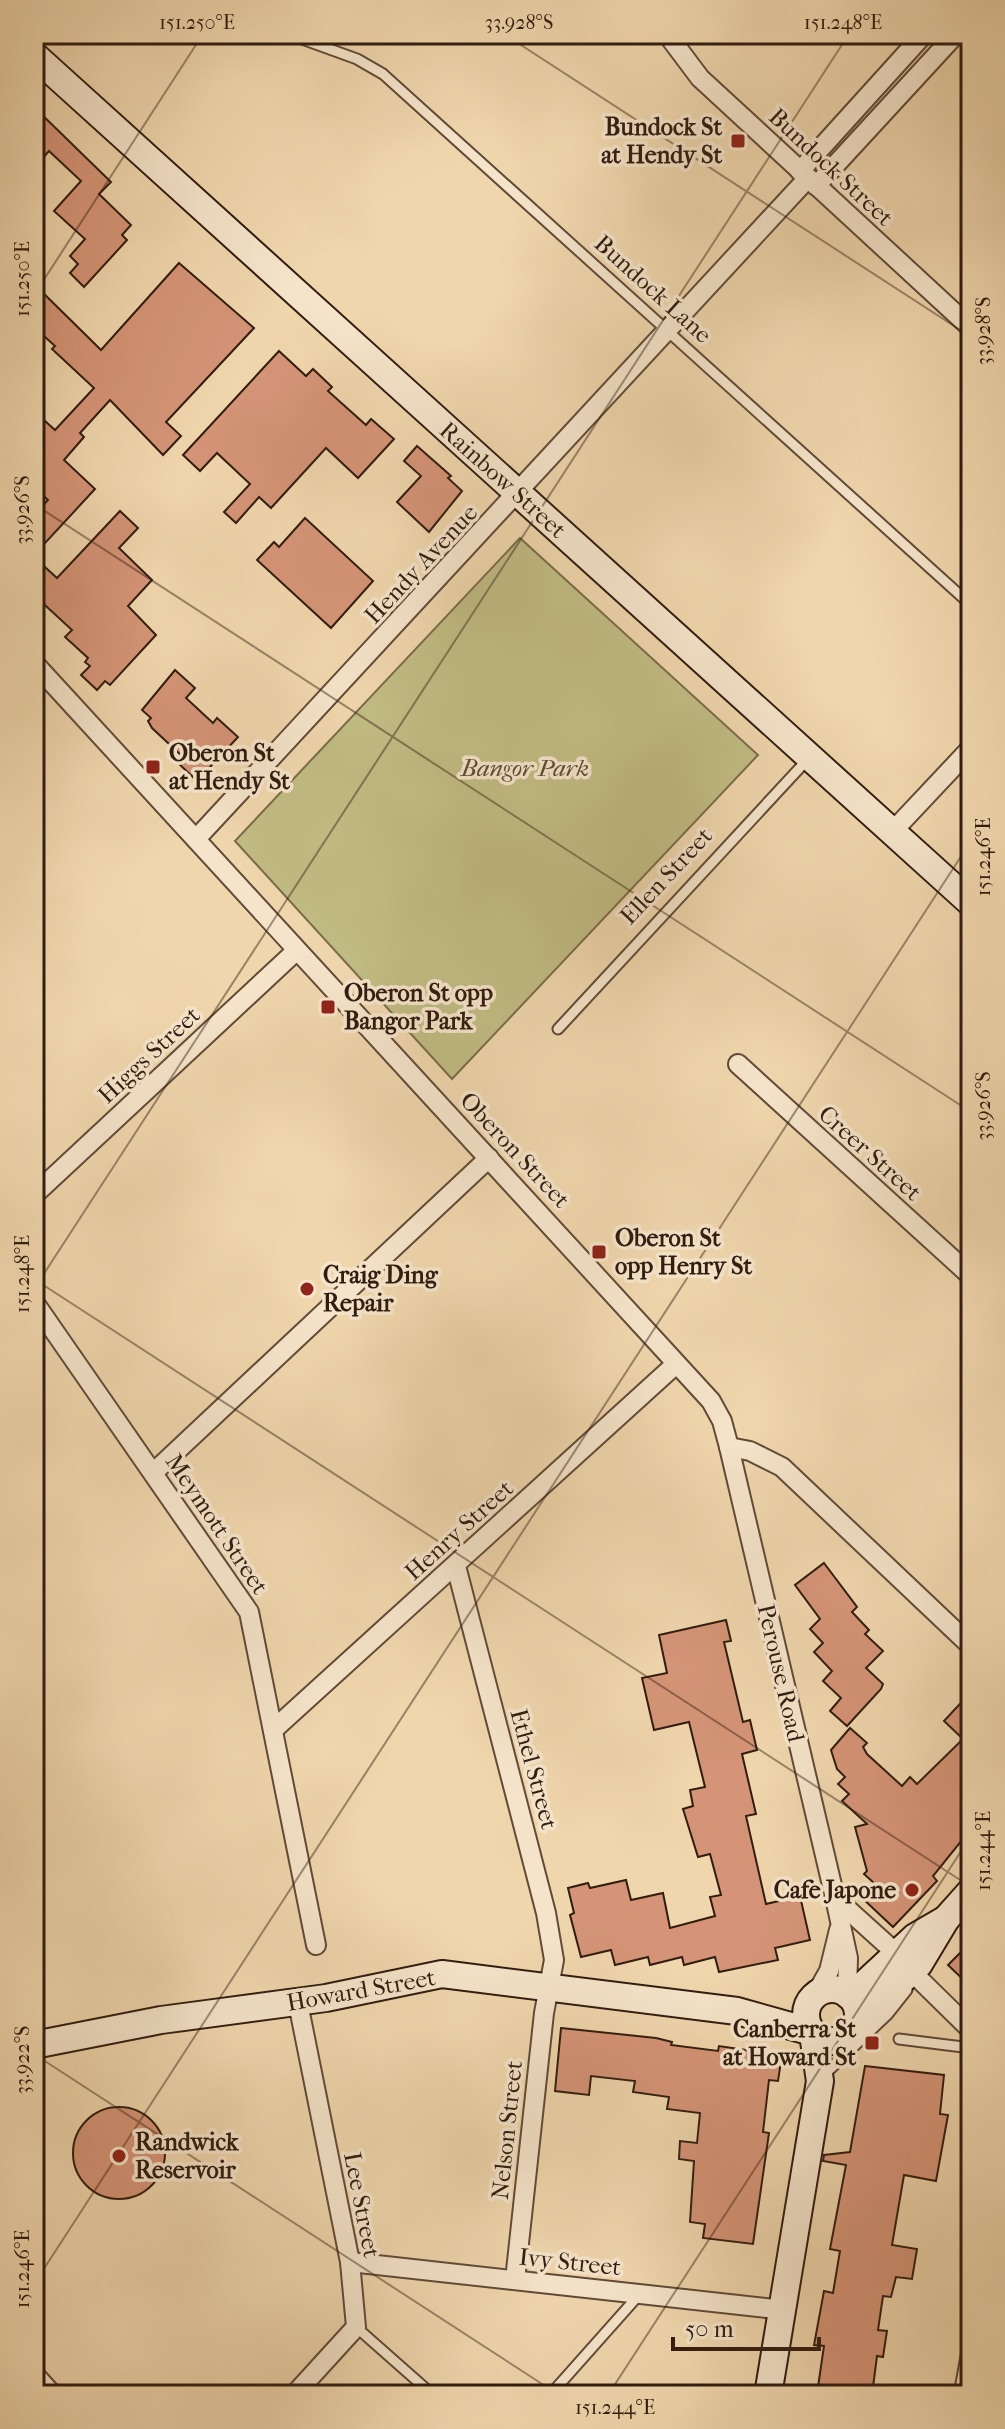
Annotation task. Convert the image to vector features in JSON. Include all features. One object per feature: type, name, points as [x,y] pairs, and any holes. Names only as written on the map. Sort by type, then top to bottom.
[{"type":"street","name":"Bundock Street","points":[[667,34],[700,78],[971,328]]},
{"type":"street","name":"Hendy Avenue","points":[[196,839],[670,331],[808,178],[924,34]]},
{"type":"street","name":"Hendy Avenue","points":[[808,178],[956,34]]},
{"type":"street","name":"Rainbow Street","points":[[35,50],[971,903]]},
{"type":"street","name":"Oberon Street","points":[[34,663],[711,1401],[722,1421],[729,1447]]},
{"type":"street","points":[[893,831],[971,748]]},
{"type":"street","name":"Higgs Street","points":[[34,1195],[296,951]]},
{"type":"street","name":"Creer Street","points":[[738,1064],[971,1276]]},
{"type":"street","points":[[153,1473],[489,1158]]},
{"type":"street","name":"Meymott Street","points":[[34,1302],[249,1612],[316,1945]]},
{"type":"street","name":"Henry Street","points":[[273,1730],[676,1364]]},
{"type":"street","points":[[729,1447],[750,1451],[782,1467],[971,1646]]},
{"type":"street","name":"Perouse Road","points":[[729,1447],[841,1924],[848,1958],[848,1994]]},
{"type":"street","name":"Ethel Street","points":[[456,1566],[546,1913],[554,1960],[551,1985]]},
{"type":"street","points":[[820,2081],[850,2031],[912,1964],[971,1891]]},
{"type":"street","points":[[835,1898],[912,1964],[971,2030]]},
{"type":"street","name":"Perouse Road","points":[[814,1995],[829,1971],[841,1924]]},
{"type":"street","points":[[848,1994],[912,1964]]},
{"type":"street","name":"Howard Street","points":[[34,2045],[161,2020],[298,2003],[442,1974],[551,1985],[737,2011],[812,2033]]},
{"type":"street","name":"Nelson Street","points":[[515,2280],[544,2013],[551,1985]]},
{"type":"street","points":[[768,2395],[820,2081],[812,2033],[805,2015],[814,1995],[834,1989],[848,1994],[856,2005],[850,2031]]},
{"type":"street","name":"Howard Street","points":[[737,2011],[798,2003],[814,1995]]},
{"type":"street","name":"Lee Street","points":[[298,2003],[350,2262],[356,2327]]},
{"type":"street","points":[[812,2033],[827,2041],[850,2031]]},
{"type":"street","name":"Ivy Street","points":[[350,2262],[784,2310]]},
{"type":"street","points":[[294,2395],[356,2327]]},
{"type":"street","points":[[34,2374],[53,2395]]},
{"type":"lane","name":"Bundock Lane","points":[[288,34],[357,59],[383,74],[971,605]]},
{"type":"lane","name":"Ellen Street","points":[[558,1029],[810,756]]},
{"type":"lane","points":[[820,2081],[838,2059],[897,2004],[912,1964]]},
{"type":"lane","points":[[899,2039],[971,2048]]},
{"type":"lane","points":[[550,2395],[639,2294]]},
{"type":"lane","points":[[356,2327],[433,2395]]},
{"type":"lane","points":[[959,2395],[971,2328]]},
{"type":"green space","name":"Bangor Park","points":[[520,538],[758,755],[452,1079],[235,841]]},
{"type":"building","points":[[34,107],[111,182],[99,194],[131,225],[122,235],[127,240],[84,287],[70,273],[78,264],[70,256],[85,239],[54,211],[81,181],[49,151],[34,168]]},
{"type":"building","points":[[179,263],[254,328],[166,422],[181,436],[163,455],[110,400],[80,433],[84,437],[64,460],[95,489],[34,555],[34,515],[48,500],[34,487],[34,411],[55,430],[94,388],[52,349],[55,346],[34,327],[34,284],[101,350]]},
{"type":"building","points":[[279,351],[306,376],[313,369],[332,387],[328,391],[366,425],[371,419],[394,439],[358,478],[326,448],[271,508],[259,497],[236,523],[224,512],[250,484],[217,453],[200,471],[183,455]]},
{"type":"building","points":[[417,446],[451,476],[448,478],[462,491],[429,532],[397,502],[421,476],[404,461]]},
{"type":"building","points":[[120,511],[138,528],[119,548],[152,580],[128,606],[156,635],[110,685],[105,681],[97,690],[81,675],[90,666],[85,662],[88,658],[65,637],[72,630],[34,595],[34,557],[57,578]]},
{"type":"building","points":[[305,518],[373,581],[331,628],[257,560],[274,542],[279,547]]},
{"type":"building","points":[[175,670],[195,688],[186,698],[213,723],[217,718],[238,737],[197,781],[177,762],[182,756],[152,728],[148,721],[151,718],[142,710]]},
{"type":"building","points":[[824,1563],[857,1607],[852,1612],[869,1630],[865,1634],[883,1651],[866,1668],[883,1684],[881,1689],[847,1726],[830,1711],[841,1698],[823,1681],[832,1671],[814,1652],[823,1643],[810,1629],[820,1619],[795,1585]]},
{"type":"building","points":[[726,1620],[731,1641],[724,1642],[743,1722],[750,1720],[757,1750],[742,1754],[756,1814],[746,1816],[766,1904],[800,1896],[810,1940],[775,1948],[778,1960],[719,1972],[715,1957],[684,1965],[682,1957],[650,1965],[648,1957],[615,1965],[611,1950],[581,1957],[570,1915],[574,1913],[568,1888],[588,1883],[590,1888],[626,1880],[631,1900],[663,1893],[670,1928],[715,1916],[710,1897],[721,1895],[710,1854],[698,1857],[683,1809],[693,1806],[690,1790],[705,1787],[689,1722],[654,1730],[642,1678],[667,1673],[659,1635]]},
{"type":"building","points":[[971,1692],[971,1829],[933,1876],[937,1881],[893,1927],[861,1897],[874,1883],[864,1874],[867,1871],[855,1827],[867,1824],[842,1801],[849,1794],[838,1784],[845,1777],[837,1769],[831,1750],[850,1728],[867,1743],[863,1747],[867,1754],[902,1786],[910,1777],[917,1784],[963,1739],[944,1721]]},
{"type":"building","points":[[971,1942],[971,1987],[948,1965]]},
{"type":"building","points":[[561,2028],[656,2038],[672,2042],[671,2045],[718,2051],[719,2046],[782,2055],[778,2081],[769,2080],[763,2132],[769,2133],[753,2244],[703,2238],[705,2224],[690,2222],[694,2161],[679,2159],[680,2141],[697,2143],[700,2113],[667,2109],[669,2097],[633,2092],[635,2081],[591,2076],[589,2095],[555,2091]]},
{"type":"building","points":[[865,2066],[944,2075],[940,2114],[948,2115],[936,2181],[904,2175],[892,2245],[917,2249],[912,2279],[896,2277],[891,2297],[883,2296],[878,2330],[887,2331],[883,2357],[877,2356],[872,2395],[818,2387],[824,2346],[814,2345],[824,2291],[833,2293],[840,2251],[830,2249],[846,2165],[823,2161],[824,2155],[850,2152]]},
{"type":"building","name":"Randwick Reservoir","points":[[119,2107],[136,2111],[151,2121],[161,2136],[165,2153],[161,2170],[151,2185],[136,2195],[119,2199],[102,2195],[87,2185],[77,2170],[73,2153],[77,2136],[87,2121],[102,2111]]},
{"type":"place","name":"Bundock St at Hendy St","points":[[738,141]]},
{"type":"place","name":"Oberon St at Hendy St","points":[[153,767]]},
{"type":"place","name":"Oberon St opp Bangor Park","points":[[328,1007]]},
{"type":"place","name":"Oberon St opp Henry St","points":[[599,1252]]},
{"type":"place","name":"Craig Ding Repair","points":[[307,1289]]},
{"type":"place","name":"Cafe Japone","points":[[912,1890]]},
{"type":"place","name":"Canberra St at Howard St","points":[[872,2043]]},
{"type":"place","name":"Randwick Reservoir","points":[[119,2156]]}]
